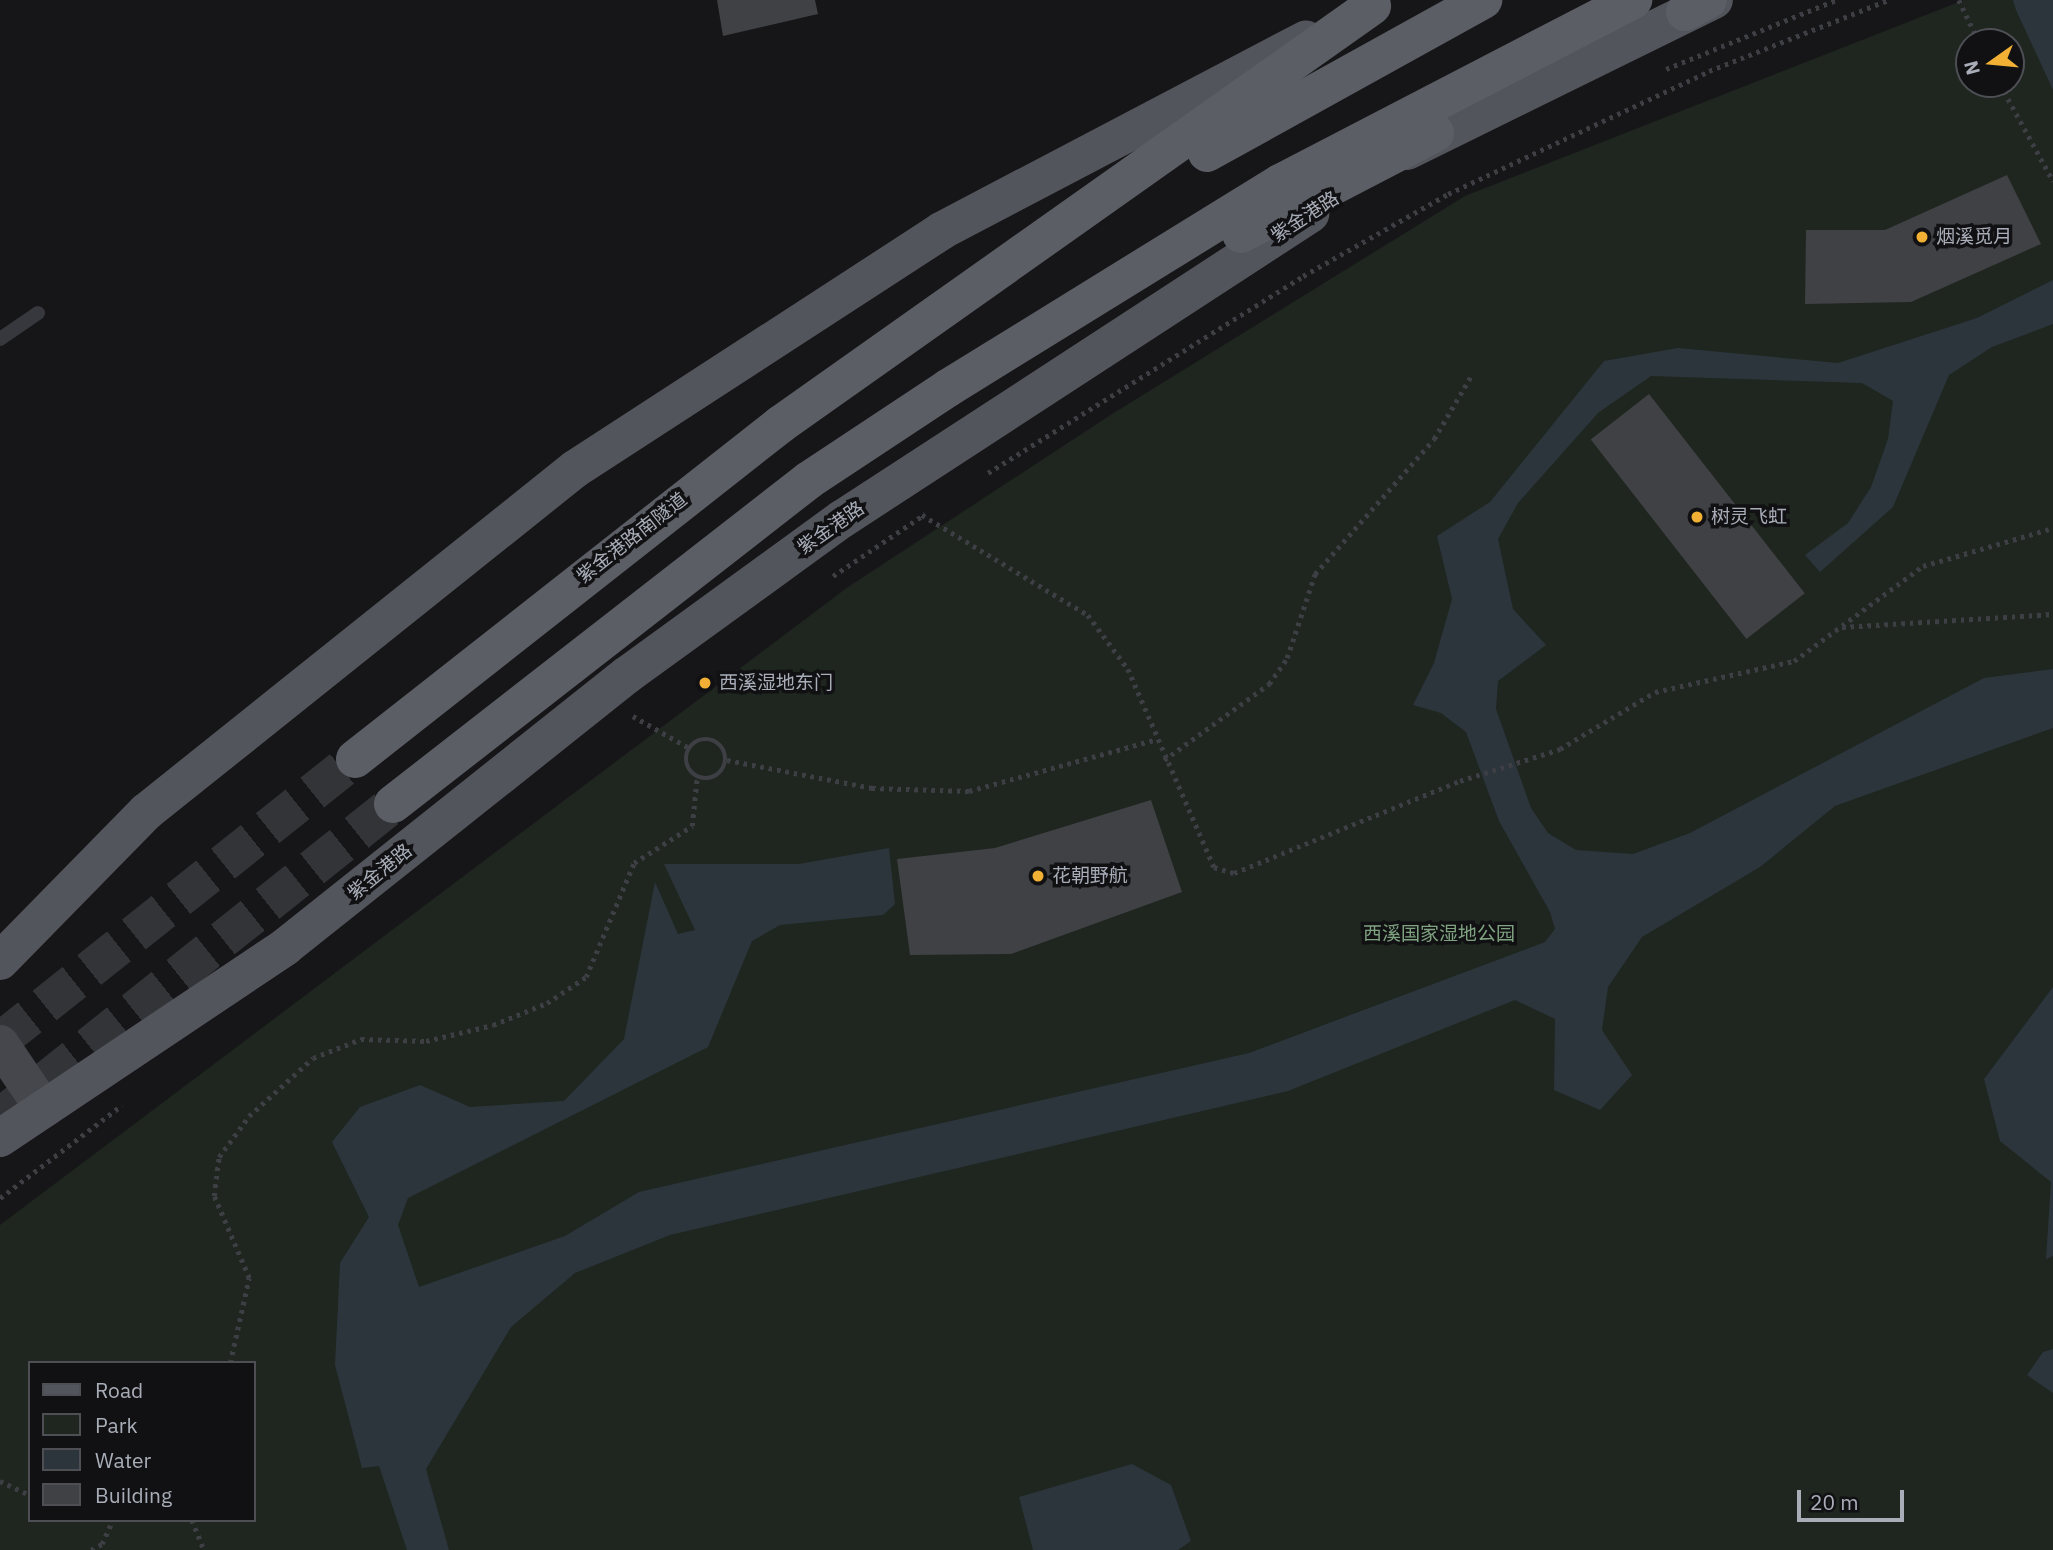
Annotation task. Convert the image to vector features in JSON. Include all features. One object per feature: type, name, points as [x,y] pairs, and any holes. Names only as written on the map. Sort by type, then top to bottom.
[{"type":"highway","points":[[919,331],[1253,125],[1483,0]]},
{"type":"highway","name":"紫金港路","points":[[948,388],[1280,183],[1633,0]]},
{"type":"highway","points":[[919,331],[1379,3]]},
{"type":"highway","points":[[393,804],[809,480],[948,388],[1435,133]]},
{"type":"highway","name":"紫金港路南隧道","points":[[355,759],[672,505],[919,331]]},
{"type":"main road","points":[[0,961],[146,812],[575,469],[941,231],[1379,3]]},
{"type":"main road","name":"紫金港路","points":[[0,1138],[285,947],[627,676],[842,519],[1435,133],[1702,4]]},
{"type":"main road","points":[[0,1044],[44,1109]]},
{"type":"lane","points":[[0,339],[38,313]]},
{"type":"path","points":[[1655,73],[1836,0]]},
{"type":"path","points":[[975,481],[1303,276],[1448,194],[1709,71],[1888,0]]},
{"type":"path","points":[[1959,0],[1972,28]]},
{"type":"path","points":[[2008,98],[2053,181]]},
{"type":"path","points":[[1164,760],[1269,684],[1287,658],[1315,574],[1434,439],[1471,376]]},
{"type":"path","points":[[821,584],[932,509]]},
{"type":"path","points":[[922,516],[1088,615],[1128,669],[1154,740],[1214,867],[1234,873],[1460,781],[1509,769],[1560,749],[1655,692],[1794,661],[1923,566],[2053,528]]},
{"type":"path","points":[[1841,627],[2053,614]]},
{"type":"path","points":[[618,722],[640,706]]},
{"type":"path","points":[[629,714],[689,748]]},
{"type":"path","points":[[689,748],[713,739],[727,760],[872,788],[969,791],[1154,740]]},
{"type":"path","points":[[230,1361],[249,1278],[214,1196],[219,1157],[249,1116],[313,1058],[361,1039],[426,1041],[493,1025],[547,1003],[586,977],[634,863],[692,826],[697,778],[685,761],[689,748]]},
{"type":"path","points":[[697,778],[717,777],[727,760]]},
{"type":"path","points":[[0,1198],[133,1097]]},
{"type":"path","points":[[0,1481],[28,1494]]},
{"type":"path","points":[[91,1550],[103,1547],[115,1522]]},
{"type":"path","points":[[193,1522],[204,1550]]},
{"type":"green space","name":"西溪国家湿地公园","points":[[1964,0],[2053,0],[2053,1550],[0,1550],[0,1225],[848,587],[1112,414],[1465,196]]},
{"type":"water","points":[[2013,0],[2053,0],[2053,90],[2025,28]]},
{"type":"water","points":[[2053,280],[2053,324],[1992,347],[1949,375],[1893,507],[1820,572],[1805,555],[1848,523],[1871,487],[1888,439],[1893,401],[1862,383],[1651,376],[1598,413],[1518,503],[1498,539],[1513,609],[1546,645],[1498,681],[1496,709],[1531,808],[1548,833],[1576,850],[1633,854],[1690,833],[1984,678],[2053,669],[2053,728],[1835,806],[1760,867],[1642,937],[1608,987],[1602,1030],[1632,1075],[1600,1110],[1554,1090],[1555,1019],[1515,1000],[1288,1091],[670,1235],[575,1273],[511,1327],[426,1469],[449,1550],[407,1550],[379,1466],[362,1468],[335,1365],[340,1263],[369,1217],[332,1142],[360,1107],[420,1085],[470,1107],[564,1101],[624,1039],[655,882],[678,934],[695,930],[664,864],[799,864],[889,848],[895,904],[883,915],[780,925],[752,941],[708,1047],[408,1198],[398,1225],[419,1287],[565,1236],[639,1192],[1249,1053],[1545,942],[1555,929],[1550,912],[1499,821],[1466,732],[1441,713],[1413,705],[1434,663],[1452,599],[1437,536],[1490,502],[1604,361],[1678,348],[1838,363],[1977,318]]},
{"type":"water","points":[[2053,987],[2053,1256],[2046,1259],[2051,1182],[2000,1141],[1984,1079]]},
{"type":"water","points":[[2053,1349],[2053,1393],[2027,1375],[2043,1352]]},
{"type":"water","points":[[1132,1464],[1171,1485],[1191,1541],[1178,1550],[1033,1550],[1019,1497]]},
{"type":"building","points":[[717,0],[815,0],[818,14],[723,36]]},
{"type":"building","name":"烟溪觅月","points":[[2007,175],[2041,244],[1911,302],[1805,304],[1806,230],[1885,230]]},
{"type":"building","name":"树灵飞虹","points":[[1649,394],[1805,593],[1746,639],[1591,440]]},
{"type":"building","name":"花朝野航","points":[[1151,800],[1182,892],[1011,954],[910,955],[897,859],[995,848]]},
{"type":"tunnel","points":[[0,1041],[355,759]]},
{"type":"tunnel","points":[[0,1117],[393,804]]},
{"type":"place","name":"烟溪觅月","points":[[1922,237]]},
{"type":"place","name":"树灵飞虹","points":[[1697,517]]},
{"type":"place","name":"西溪湿地东门","points":[[705,683]]},
{"type":"place","name":"花朝野航","points":[[1038,876]]}]
